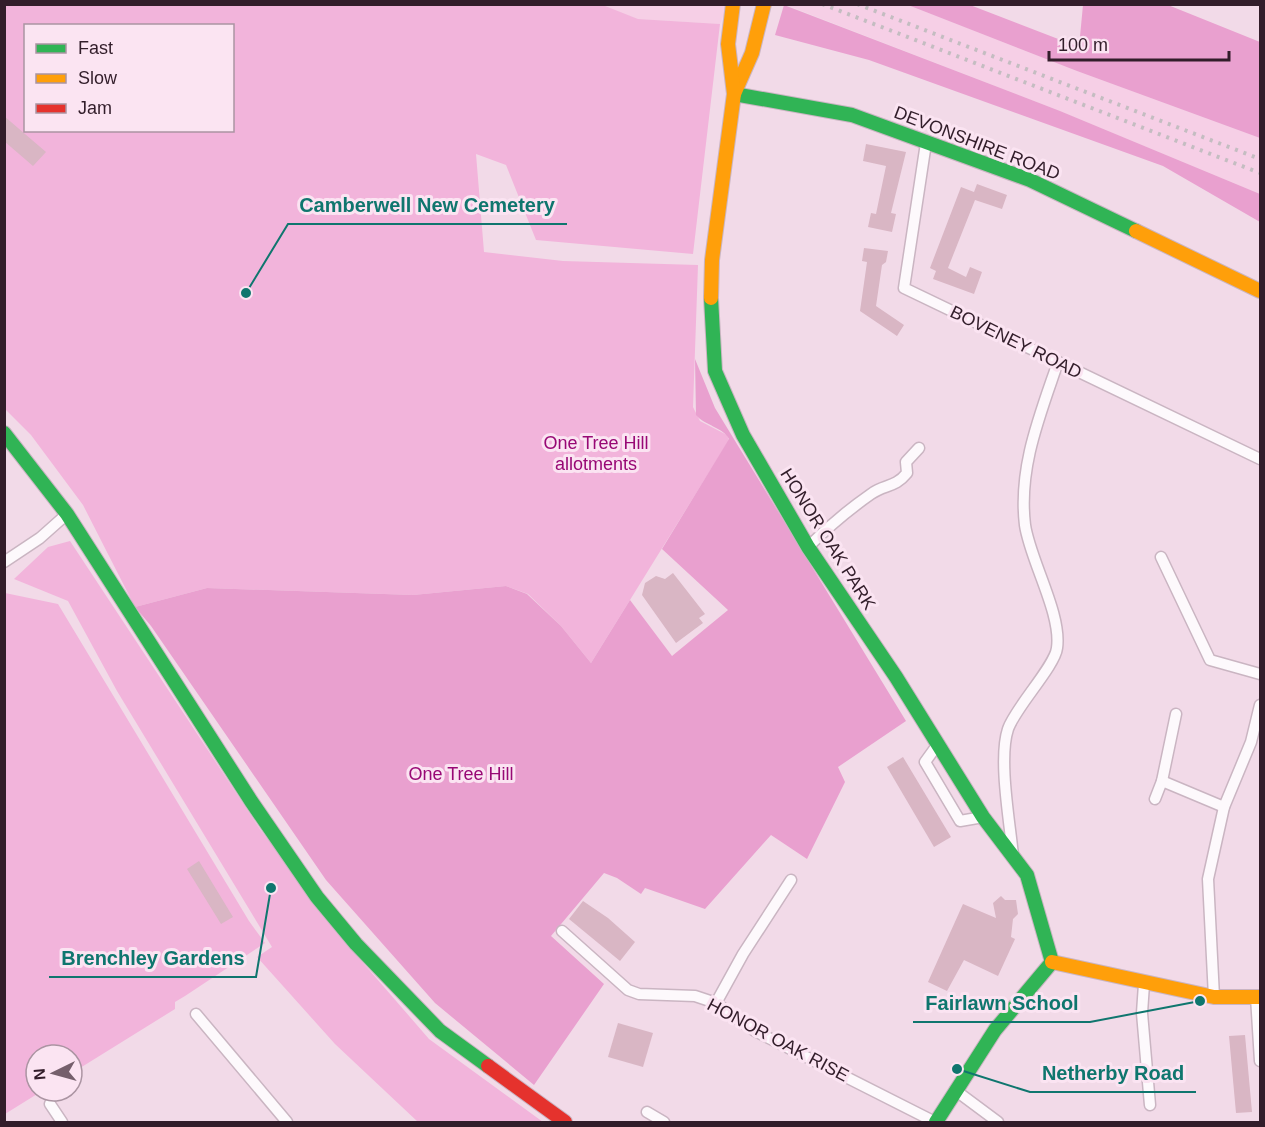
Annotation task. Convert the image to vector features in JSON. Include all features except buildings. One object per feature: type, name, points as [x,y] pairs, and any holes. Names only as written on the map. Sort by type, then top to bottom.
[{"type":"street","name":"HONOR OAK PARK","points":[[733,4],[728,44],[734,94],[712,260],[710,315],[715,371],[743,435],[808,547],[938,744],[983,817],[1027,875],[1052,962]]},
{"type":"street","name":"HONOR OAK PARK","points":[[734,94],[752,53],[764,8]]},
{"type":"street","name":"DEVONSHIRE ROAD","points":[[734,94],[852,116],[1030,180],[1260,291]]},
{"type":"street","name":"BOVENEY ROAD","points":[[926,143],[904,288],[1260,459]]},
{"type":"street","points":[[1013,857],[1004,749],[1008,728],[1057,649],[1055,625],[1025,527],[1023,485],[1033,436],[1058,362]]},
{"type":"street","points":[[4,433],[67,514],[239,782],[317,897],[356,944],[440,1031],[565,1122]]},
{"type":"street","points":[[808,547],[829,526],[873,492],[898,483],[907,473],[906,462],[919,448]]},
{"type":"street","points":[[4,562],[40,538],[67,514]]},
{"type":"street","points":[[1161,557],[1210,660],[1260,674]]},
{"type":"street","points":[[1214,997],[1208,879],[1224,807],[1251,742],[1260,705]]},
{"type":"street","points":[[1155,799],[1162,781],[1176,714]]},
{"type":"street","points":[[938,744],[925,762],[960,820],[983,817]]},
{"type":"street","points":[[1162,781],[1194,792],[1224,807]]},
{"type":"street","points":[[716,1003],[743,954],[791,880]]},
{"type":"street","name":"HONOR OAK RISE","points":[[562,932],[628,990],[639,994],[695,996],[716,1003],[755,1031],[936,1122]]},
{"type":"street","points":[[936,1122],[995,1029],[1052,962],[1144,984],[1214,997],[1258,997],[1260,1061]]},
{"type":"street","points":[[1144,984],[1142,1013],[1150,1106]]},
{"type":"street","points":[[196,1014],[287,1122]]},
{"type":"street","points":[[955,1090],[998,1122]]},
{"type":"street","points":[[50,1104],[62,1122]]},
{"type":"street","points":[[647,1112],[664,1122]]},
{"type":"shaded area","points":[[600,5],[728,5],[720,24],[638,19]]},
{"type":"shaded area","points":[[786,5],[908,5],[1077,71],[1260,138],[1260,194],[1060,111]]},
{"type":"green space","name":"One Tree Hill allotments","points":[[600,4],[638,19],[720,24],[693,254],[536,240],[506,165],[476,154],[484,252],[563,261],[698,265],[693,407],[700,421],[727,435],[729,440],[591,663],[561,626],[528,594],[506,586],[413,595],[207,588],[135,607],[83,505],[31,435],[5,409],[4,5]]},
{"type":"green space","points":[[784,5],[1060,111],[1260,194],[1260,222],[1163,166],[869,60],[775,35]]},
{"type":"green space","points":[[908,5],[970,5],[1079,47],[1083,5],[1168,5],[1260,42],[1260,138],[1077,71]]},
{"type":"green space","name":"One Tree Hill","points":[[695,359],[715,408],[906,721],[838,767],[845,782],[807,859],[771,835],[705,909],[645,888],[641,894],[617,878],[604,873],[551,936],[604,984],[534,1085],[435,1003],[326,880],[151,626],[135,607],[207,588],[413,595],[506,586],[527,594],[561,626],[591,663],[630,600],[672,656],[728,610],[662,549],[729,439],[723,432],[696,415]]},
{"type":"green space","points":[[70,541],[260,829],[358,957],[429,1039],[543,1122],[418,1122],[335,1044],[257,957],[272,947],[117,691],[68,601],[14,579],[48,547]]},
{"type":"green space","points":[[5,593],[58,604],[249,921],[265,943],[175,1002],[175,1009],[84,1066],[84,1043],[24,1043],[24,1102],[5,1114]]},
{"type":"railway","points":[[822,4],[1260,173]]},
{"type":"railway","points":[[857,4],[1260,159]]},
{"type":"traffic: fast","points":[[734,94],[852,115],[1030,180],[1136,231]]},
{"type":"traffic: fast","points":[[711,298],[715,371],[743,435],[808,547],[896,677],[983,817],[1027,875],[1052,962]]},
{"type":"traffic: fast","points":[[4,433],[67,514],[251,801],[317,897],[356,944],[440,1031],[488,1066]]},
{"type":"traffic: fast","points":[[936,1122],[995,1030],[1052,962]]},
{"type":"traffic: slow","points":[[711,298],[712,260],[734,94],[728,44],[733,4]]},
{"type":"traffic: slow","points":[[734,94],[752,53],[764,4]]},
{"type":"traffic: slow","points":[[1136,231],[1260,291]]},
{"type":"traffic: slow","points":[[1052,962],[1214,997],[1260,997]]},
{"type":"traffic: jam","points":[[488,1066],[565,1122]]},
{"type":"place","name":"Camberwell New Cemetery","points":[[246,293]]},
{"type":"place","name":"Brenchley Gardens","points":[[271,888]]},
{"type":"place","name":"Fairlawn School","points":[[1200,1001]]},
{"type":"place","name":"Netherby Road","points":[[957,1069]]}]
